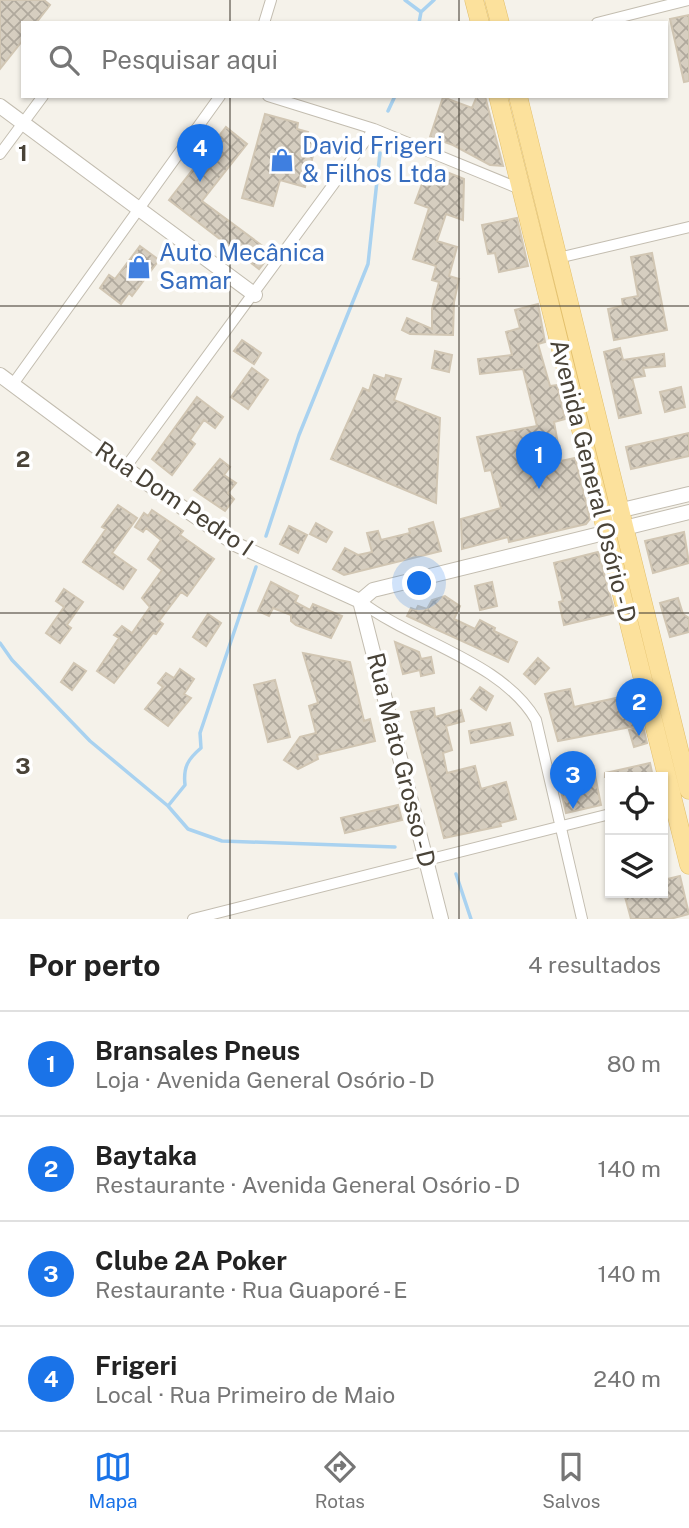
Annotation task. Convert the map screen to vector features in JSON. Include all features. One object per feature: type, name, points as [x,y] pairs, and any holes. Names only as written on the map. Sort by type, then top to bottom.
[{"type":"main road","points":[[474,0],[479,21]]},
{"type":"main road","points":[[494,0],[499,21]]},
{"type":"main road","name":"Avenida General Osório - D","points":[[498,98],[606,533],[680,789]]},
{"type":"main road","name":"Avenida General Osório - D","points":[[518,98],[624,519],[680,789],[689,865]]},
{"type":"street","points":[[265,21],[271,0]]},
{"type":"street","points":[[605,21],[688,0]]},
{"type":"street","points":[[0,154],[42,98]]},
{"type":"street","points":[[13,384],[219,98]]},
{"type":"street","points":[[274,98],[374,130],[521,191],[542,195]]},
{"type":"street","points":[[0,106],[255,295]]},
{"type":"street","points":[[125,468],[374,130]]},
{"type":"street","points":[[558,258],[689,227]]},
{"type":"street","name":"Rua Dom Pedro I","points":[[0,375],[125,468],[237,545],[360,601]]},
{"type":"street","points":[[582,919],[536,720],[526,703],[500,681],[360,601],[373,590],[606,533],[624,519],[689,494]]},
{"type":"street","points":[[624,519],[689,512]]},
{"type":"street","name":"Rua Mato Grosso - D","points":[[360,601],[441,919]]},
{"type":"street","points":[[192,919],[605,815]]},
{"type":"building","points":[[0,0],[44,0],[50,5],[38,21],[21,21],[21,43],[0,69]]},
{"type":"building","points":[[689,15],[689,81],[684,82],[670,19]]},
{"type":"building","points":[[443,98],[472,108],[476,98],[486,98],[503,166],[490,165],[453,145],[430,137]]},
{"type":"building","name":"David Frigeri & Filhos Ltda","points":[[265,114],[298,123],[297,129],[308,132],[307,137],[317,140],[305,187],[280,180],[273,206],[242,198]]},
{"type":"building","points":[[226,127],[247,144],[202,201],[272,253],[259,269],[169,200]]},
{"type":"building","points":[[429,165],[464,179],[463,220],[446,214],[437,241],[457,247],[449,276],[459,279],[454,302],[453,335],[410,334],[402,330],[407,318],[432,329],[432,309],[439,282],[432,280],[436,266],[413,259],[429,208],[415,203]]},
{"type":"building","points":[[517,218],[528,266],[499,272],[495,253],[488,254],[482,225]]},
{"type":"building","name":"Auto Mecânica Samar","points":[[140,246],[159,260],[132,296],[129,293],[121,304],[100,288],[109,275],[115,279]]},
{"type":"building","points":[[652,253],[667,330],[614,340],[608,309],[623,306],[622,299],[638,296],[631,257]]},
{"type":"building","points":[[538,304],[545,342],[538,344],[550,386],[557,385],[565,419],[554,422],[561,461],[575,458],[590,519],[586,524],[509,542],[508,537],[462,549],[461,519],[501,508],[491,470],[485,471],[477,437],[537,426],[523,369],[480,374],[478,359],[512,355],[506,332],[520,328],[515,310]]},
{"type":"building","points":[[242,340],[261,353],[254,364],[234,351]]},
{"type":"building","points":[[620,348],[623,360],[664,354],[665,366],[643,368],[645,376],[632,378],[641,413],[619,418],[604,352]]},
{"type":"building","points":[[435,351],[452,355],[449,372],[432,368]]},
{"type":"building","points":[[252,368],[268,380],[248,409],[231,397]]},
{"type":"building","points":[[374,375],[385,379],[386,375],[401,379],[394,400],[440,418],[436,503],[331,459],[363,388],[369,391]]},
{"type":"building","points":[[681,387],[685,407],[665,412],[660,392]]},
{"type":"building","points":[[197,397],[223,417],[215,428],[204,420],[190,440],[195,444],[172,475],[152,459]]},
{"type":"building","points":[[689,433],[689,456],[631,469],[626,447]]},
{"type":"building","points":[[220,459],[230,467],[224,475],[236,483],[228,493],[234,499],[225,511],[194,490]]},
{"type":"building","points":[[118,505],[137,518],[112,553],[136,570],[123,589],[83,562],[106,529],[102,527]]},
{"type":"building","points":[[152,510],[183,531],[180,535],[214,559],[187,596],[181,592],[159,621],[163,624],[156,634],[153,633],[114,683],[97,671],[119,638],[114,635],[122,626],[132,633],[150,607],[142,598],[162,570],[148,559],[161,540],[146,528],[143,532],[135,527],[144,513],[148,516]]},
{"type":"building","points":[[433,522],[441,551],[344,575],[333,569],[345,548],[358,555],[372,552],[367,533],[378,531],[381,540],[410,533],[409,529]]},
{"type":"building","points":[[316,523],[332,532],[326,542],[310,534]]},
{"type":"building","points":[[289,526],[307,535],[298,553],[280,544]]},
{"type":"building","points":[[684,532],[689,563],[653,573],[645,541]]},
{"type":"building","points":[[598,552],[615,613],[564,625],[559,602],[563,601],[554,563]]},
{"type":"building","points":[[271,582],[298,596],[295,602],[310,610],[313,604],[342,616],[331,638],[296,625],[291,621],[291,615],[273,608],[269,616],[258,611]]},
{"type":"building","points":[[492,582],[497,606],[480,610],[475,586]]},
{"type":"building","points":[[64,589],[83,602],[67,625],[71,628],[60,643],[46,633],[64,607],[56,601]]},
{"type":"building","points":[[445,596],[460,606],[454,619],[475,629],[480,620],[495,628],[494,631],[517,642],[508,662],[407,616],[411,608],[416,610],[418,606],[427,609],[432,600]]},
{"type":"building","points":[[678,598],[683,614],[689,618],[689,632],[670,637],[660,603]]},
{"type":"building","points":[[208,614],[221,623],[206,646],[193,637]]},
{"type":"building","points":[[395,642],[419,652],[421,659],[431,657],[434,673],[421,676],[420,670],[403,674]]},
{"type":"building","points":[[303,653],[350,662],[364,721],[370,719],[375,741],[317,755],[318,759],[298,769],[284,760],[300,737],[316,733],[309,706],[318,703]]},
{"type":"building","points":[[538,658],[549,668],[535,684],[524,674]]},
{"type":"building","points":[[74,663],[86,671],[72,690],[61,682]]},
{"type":"building","points":[[180,669],[194,679],[184,694],[191,698],[168,726],[145,709],[163,687],[158,683],[166,673],[174,678]]},
{"type":"building","points":[[275,680],[290,737],[268,742],[254,685]]},
{"type":"building","points":[[480,687],[493,696],[486,710],[471,699]]},
{"type":"building","points":[[570,689],[574,707],[630,695],[636,726],[558,741],[545,694]]},
{"type":"building","points":[[434,708],[435,717],[461,710],[464,721],[446,726],[452,750],[443,753],[447,773],[475,766],[481,789],[506,782],[516,819],[500,823],[501,826],[444,838],[411,712]]},
{"type":"building","points":[[510,723],[513,735],[471,743],[469,731]]},
{"type":"building","points":[[643,726],[647,743],[634,747],[629,730]]},
{"type":"building","points":[[650,763],[652,772],[610,772]]},
{"type":"building","points":[[595,775],[601,805],[566,813],[559,782]]},
{"type":"building","points":[[398,805],[402,820],[345,833],[341,818]]},
{"type":"building","points":[[680,876],[689,914],[670,919],[631,919],[625,898],[668,898],[668,879]]},
{"type":"waterway","points":[[405,0],[421,12]]},
{"type":"waterway","points":[[419,21],[421,12],[434,0]]},
{"type":"waterway","points":[[388,111],[394,98]]},
{"type":"waterway","points":[[266,536],[299,435],[368,264],[380,153]]},
{"type":"waterway","points":[[168,806],[185,785],[187,764],[201,748],[200,733],[256,567]]},
{"type":"waterway","points":[[0,643],[12,660],[90,741],[168,806],[188,829],[222,841],[395,847]]},
{"type":"waterway","points":[[456,874],[471,919]]},
{"type":"place","name":"David Frigeri & Filhos Ltda","points":[[282,160]]},
{"type":"place","name":"Frigeri","points":[[200,182]]},
{"type":"place","name":"Auto Mecânica Samar","points":[[139,267]]},
{"type":"place","name":"Bransales Pneus","points":[[539,489]]},
{"type":"place","name":"Baytaka","points":[[639,736]]},
{"type":"place","name":"Clube 2A Poker","points":[[573,809]]}]
